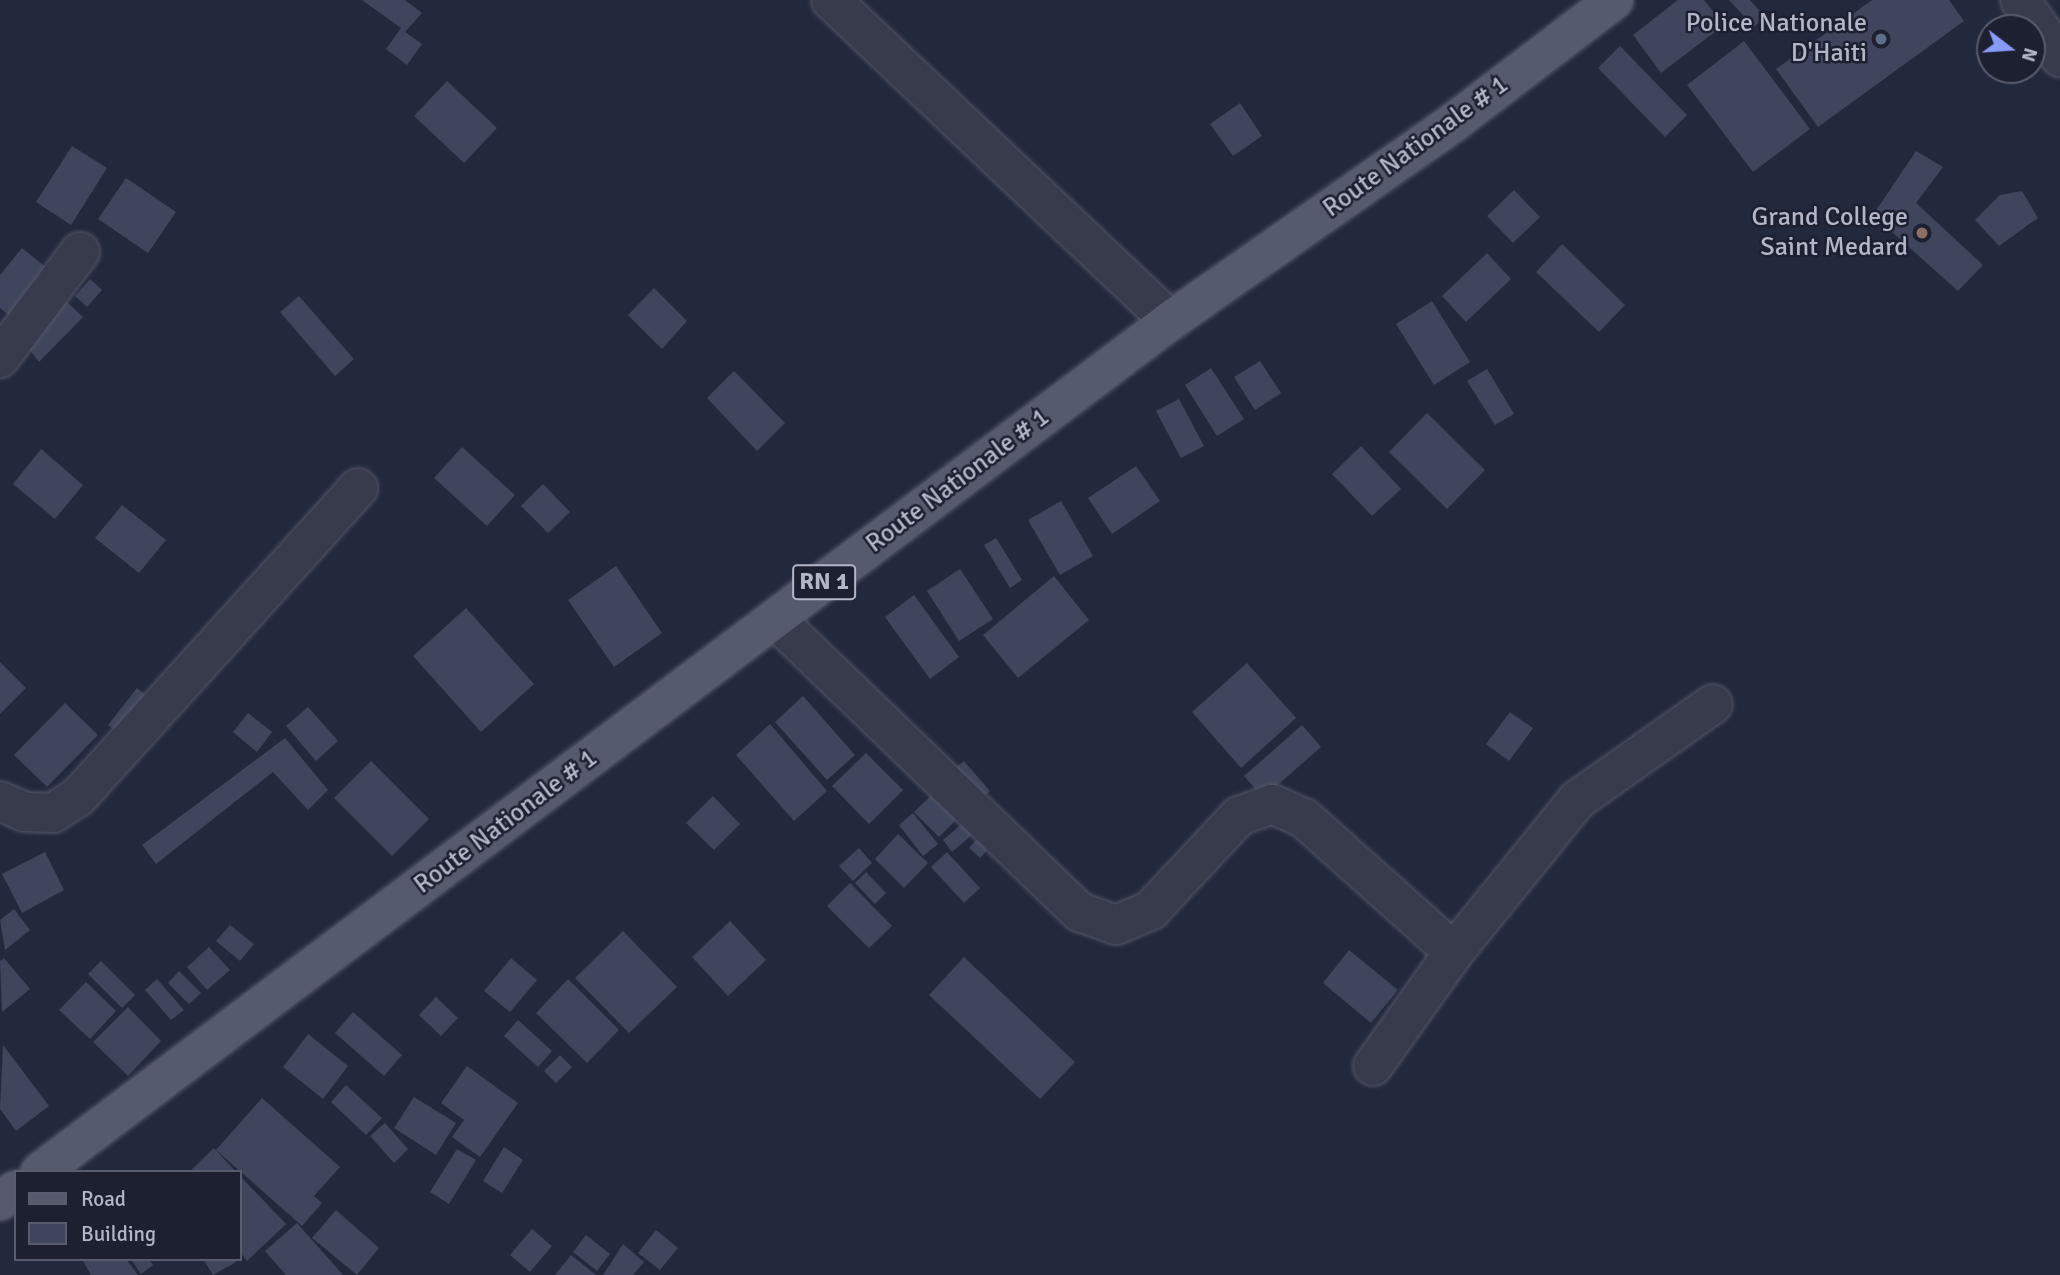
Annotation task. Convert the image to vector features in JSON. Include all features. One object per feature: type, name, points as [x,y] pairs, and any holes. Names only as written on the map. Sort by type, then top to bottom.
[{"type":"main road","name":"Route Nationale # 1","points":[[43,1170],[1170,321],[1454,122],[1614,0]]},
{"type":"street","points":[[831,0],[1170,321]]},
{"type":"street","points":[[2020,0],[2060,57]]},
{"type":"street","points":[[0,358],[80,252]]},
{"type":"street","points":[[0,801],[25,812],[53,813],[78,797],[358,488]]},
{"type":"street","points":[[775,619],[1096,921],[1133,921],[1151,910],[1239,816],[1272,804],[1304,818],[1454,952]]},
{"type":"street","points":[[1373,1066],[1454,952],[1577,800],[1713,704]]},
{"type":"building","points":[[362,0],[405,0],[422,13],[405,32],[422,44],[407,65],[386,49],[401,28]]},
{"type":"building","points":[[1678,0],[1704,0],[1724,25],[1661,73],[1633,35]]},
{"type":"building","points":[[1729,0],[1750,0],[1765,17],[1754,27]]},
{"type":"building","points":[[1872,0],[1949,0],[1964,21],[1818,127],[1776,69]]},
{"type":"building","points":[[1744,41],[1810,129],[1753,172],[1687,85]]},
{"type":"building","points":[[1620,46],[1687,115],[1665,137],[1598,68]]},
{"type":"building","points":[[447,81],[497,128],[464,163],[414,116]]},
{"type":"building","points":[[1240,103],[1262,136],[1233,156],[1210,124]]},
{"type":"building","points":[[72,146],[107,168],[71,225],[36,202]]},
{"type":"building","points":[[1916,151],[1943,167],[1916,203],[1983,265],[1958,291],[1873,215]]},
{"type":"building","points":[[126,178],[176,212],[148,253],[98,219]]},
{"type":"building","points":[[1514,190],[1540,217],[1513,243],[1487,216]]},
{"type":"building","points":[[2022,191],[2038,218],[1999,246],[1975,220],[2000,195]]},
{"type":"building","points":[[1562,244],[1625,305],[1599,332],[1536,272]]},
{"type":"building","points":[[22,248],[53,273],[15,320],[0,308],[0,275]]},
{"type":"building","points":[[1487,253],[1511,279],[1466,322],[1442,296]]},
{"type":"building","points":[[90,279],[102,290],[87,307],[75,296]]},
{"type":"building","points":[[654,288],[687,321],[662,349],[628,315]]},
{"type":"building","points":[[299,296],[354,359],[335,376],[280,312]]},
{"type":"building","points":[[66,301],[83,317],[39,362],[28,348]]},
{"type":"building","points":[[1432,301],[1470,362],[1434,385],[1396,324]]},
{"type":"building","points":[[1260,361],[1281,393],[1255,410],[1234,377]]},
{"type":"building","points":[[1211,368],[1244,419],[1217,436],[1185,385]]},
{"type":"building","points":[[1487,369],[1514,414],[1495,425],[1467,381]]},
{"type":"building","points":[[734,371],[785,423],[757,451],[707,398]]},
{"type":"building","points":[[1179,399],[1204,446],[1181,458],[1156,411]]},
{"type":"building","points":[[1427,413],[1485,470],[1447,509],[1389,452]]},
{"type":"building","points":[[1361,446],[1401,489],[1372,516],[1332,474]]},
{"type":"building","points":[[462,447],[515,495],[487,526],[434,478]]},
{"type":"building","points":[[41,449],[83,485],[55,519],[13,484]]},
{"type":"building","points":[[1136,466],[1160,501],[1112,534],[1088,498]]},
{"type":"building","points":[[543,484],[570,512],[548,533],[521,506]]},
{"type":"building","points":[[1061,501],[1093,556],[1060,575],[1028,520]]},
{"type":"building","points":[[122,505],[166,540],[139,573],[95,538]]},
{"type":"building","points":[[996,538],[1022,580],[1010,588],[984,545]]},
{"type":"building","points":[[616,566],[662,633],[614,667],[568,600]]},
{"type":"building","points":[[960,569],[993,619],[959,641],[927,591]]},
{"type":"building","points":[[1054,576],[1089,620],[1018,678],[983,635]]},
{"type":"building","points":[[914,595],[959,657],[930,679],[885,617]]},
{"type":"building","points":[[466,608],[534,684],[481,732],[413,656]]},
{"type":"building","points":[[0,662],[26,688],[0,714]]},
{"type":"building","points":[[1247,663],[1296,718],[1241,768],[1192,712]]},
{"type":"building","points":[[137,688],[154,701],[125,738],[108,725]]},
{"type":"building","points":[[803,696],[855,755],[827,780],[775,722]]},
{"type":"building","points":[[65,703],[98,735],[47,787],[14,755]]},
{"type":"building","points":[[308,707],[338,741],[316,761],[286,726]]},
{"type":"building","points":[[1510,712],[1533,728],[1509,761],[1486,744]]},
{"type":"building","points":[[248,713],[272,732],[257,752],[233,732]]},
{"type":"building","points":[[770,724],[827,791],[794,821],[736,755]]},
{"type":"building","points":[[1302,725],[1321,747],[1263,798],[1244,776]]},
{"type":"building","points":[[285,738],[328,790],[308,810],[273,772],[156,864],[142,845]]},
{"type":"building","points":[[866,753],[903,790],[869,824],[832,786]]},
{"type":"building","points":[[371,761],[429,819],[392,856],[334,798]]},
{"type":"building","points":[[964,761],[990,791],[973,806],[946,775]]},
{"type":"building","points":[[943,784],[968,808],[939,837],[914,812]]},
{"type":"building","points":[[713,796],[740,824],[714,850],[686,823]]},
{"type":"building","points":[[913,813],[938,844],[923,856],[899,825]]},
{"type":"building","points":[[963,823],[972,835],[952,852],[943,840]]},
{"type":"building","points":[[987,828],[998,838],[980,858],[969,848]]},
{"type":"building","points":[[898,834],[928,863],[904,888],[875,859]]},
{"type":"building","points":[[859,848],[872,863],[853,881],[839,866]]},
{"type":"building","points":[[45,852],[64,890],[22,913],[2,874]]},
{"type":"building","points":[[947,852],[980,888],[964,903],[931,867]]},
{"type":"building","points":[[866,872],[886,893],[875,904],[855,883]]},
{"type":"building","points":[[850,883],[892,926],[869,948],[827,906]]},
{"type":"building","points":[[14,909],[30,930],[5,950],[0,920]]},
{"type":"building","points":[[730,921],[766,960],[728,996],[692,957]]},
{"type":"building","points":[[230,925],[254,944],[240,961],[216,941]]},
{"type":"building","points":[[623,931],[677,987],[629,1033],[575,978]]},
{"type":"building","points":[[209,947],[230,970],[207,990],[187,967]]},
{"type":"building","points":[[1349,950],[1398,990],[1371,1023],[1323,983]]},
{"type":"building","points":[[964,957],[1075,1062],[1040,1099],[929,995]]},
{"type":"building","points":[[4,958],[30,989],[2,1012],[0,961]]},
{"type":"building","points":[[511,958],[537,980],[510,1012],[484,991]]},
{"type":"building","points":[[101,961],[135,995],[122,1008],[88,974]]},
{"type":"building","points":[[179,971],[201,993],[189,1004],[168,983]]},
{"type":"building","points":[[157,979],[184,1010],[171,1020],[145,990]]},
{"type":"building","points":[[568,979],[619,1030],[587,1063],[536,1013]]},
{"type":"building","points":[[86,982],[116,1011],[90,1039],[59,1010]]},
{"type":"building","points":[[436,997],[458,1018],[441,1036],[419,1015]]},
{"type":"building","points":[[128,1007],[161,1041],[128,1076],[93,1042]]},
{"type":"building","points":[[353,1012],[402,1055],[384,1076],[335,1033]]},
{"type":"building","points":[[518,1020],[552,1051],[538,1067],[504,1036]]},
{"type":"building","points":[[308,1034],[348,1066],[323,1099],[283,1067]]},
{"type":"building","points":[[3,1045],[49,1106],[16,1131],[0,1109]]},
{"type":"building","points":[[560,1055],[572,1067],[556,1083],[544,1071]]},
{"type":"building","points":[[467,1066],[518,1103],[480,1157],[452,1137],[464,1120],[441,1103]]},
{"type":"building","points":[[346,1085],[382,1118],[366,1135],[331,1102]]},
{"type":"building","points":[[414,1097],[456,1123],[436,1155],[394,1128]]},
{"type":"building","points":[[262,1098],[340,1167],[314,1196],[322,1203],[302,1226],[242,1173],[242,1170],[216,1150]]},
{"type":"building","points":[[385,1123],[408,1149],[394,1163],[370,1136]]},
{"type":"building","points":[[504,1147],[523,1160],[502,1193],[483,1181]]},
{"type":"building","points":[[214,1148],[234,1170],[191,1170]]},
{"type":"building","points":[[457,1149],[476,1160],[449,1204],[430,1192]]},
{"type":"building","points":[[242,1178],[286,1224],[247,1261],[242,1255]]},
{"type":"building","points":[[336,1210],[379,1248],[357,1275],[312,1238]]},
{"type":"building","points":[[297,1223],[343,1275],[286,1275],[265,1251]]},
{"type":"building","points":[[532,1229],[552,1246],[530,1272],[510,1255]]},
{"type":"building","points":[[656,1230],[678,1248],[660,1270],[638,1253]]},
{"type":"building","points":[[586,1235],[610,1254],[597,1271],[573,1252]]},
{"type":"building","points":[[623,1244],[644,1262],[633,1275],[603,1275]]},
{"type":"building","points":[[571,1255],[596,1275],[555,1275]]},
{"type":"building","points":[[83,1261],[128,1261],[138,1275],[91,1275]]},
{"type":"building","points":[[132,1261],[150,1261],[153,1265],[141,1274]]},
{"type":"building","points":[[204,1261],[236,1262],[213,1275]]},
{"type":"place","name":"Police Nationale D'Haiti","points":[[1881,39]]},
{"type":"place","name":"Grand College Saint Medard","points":[[1922,233]]}]
